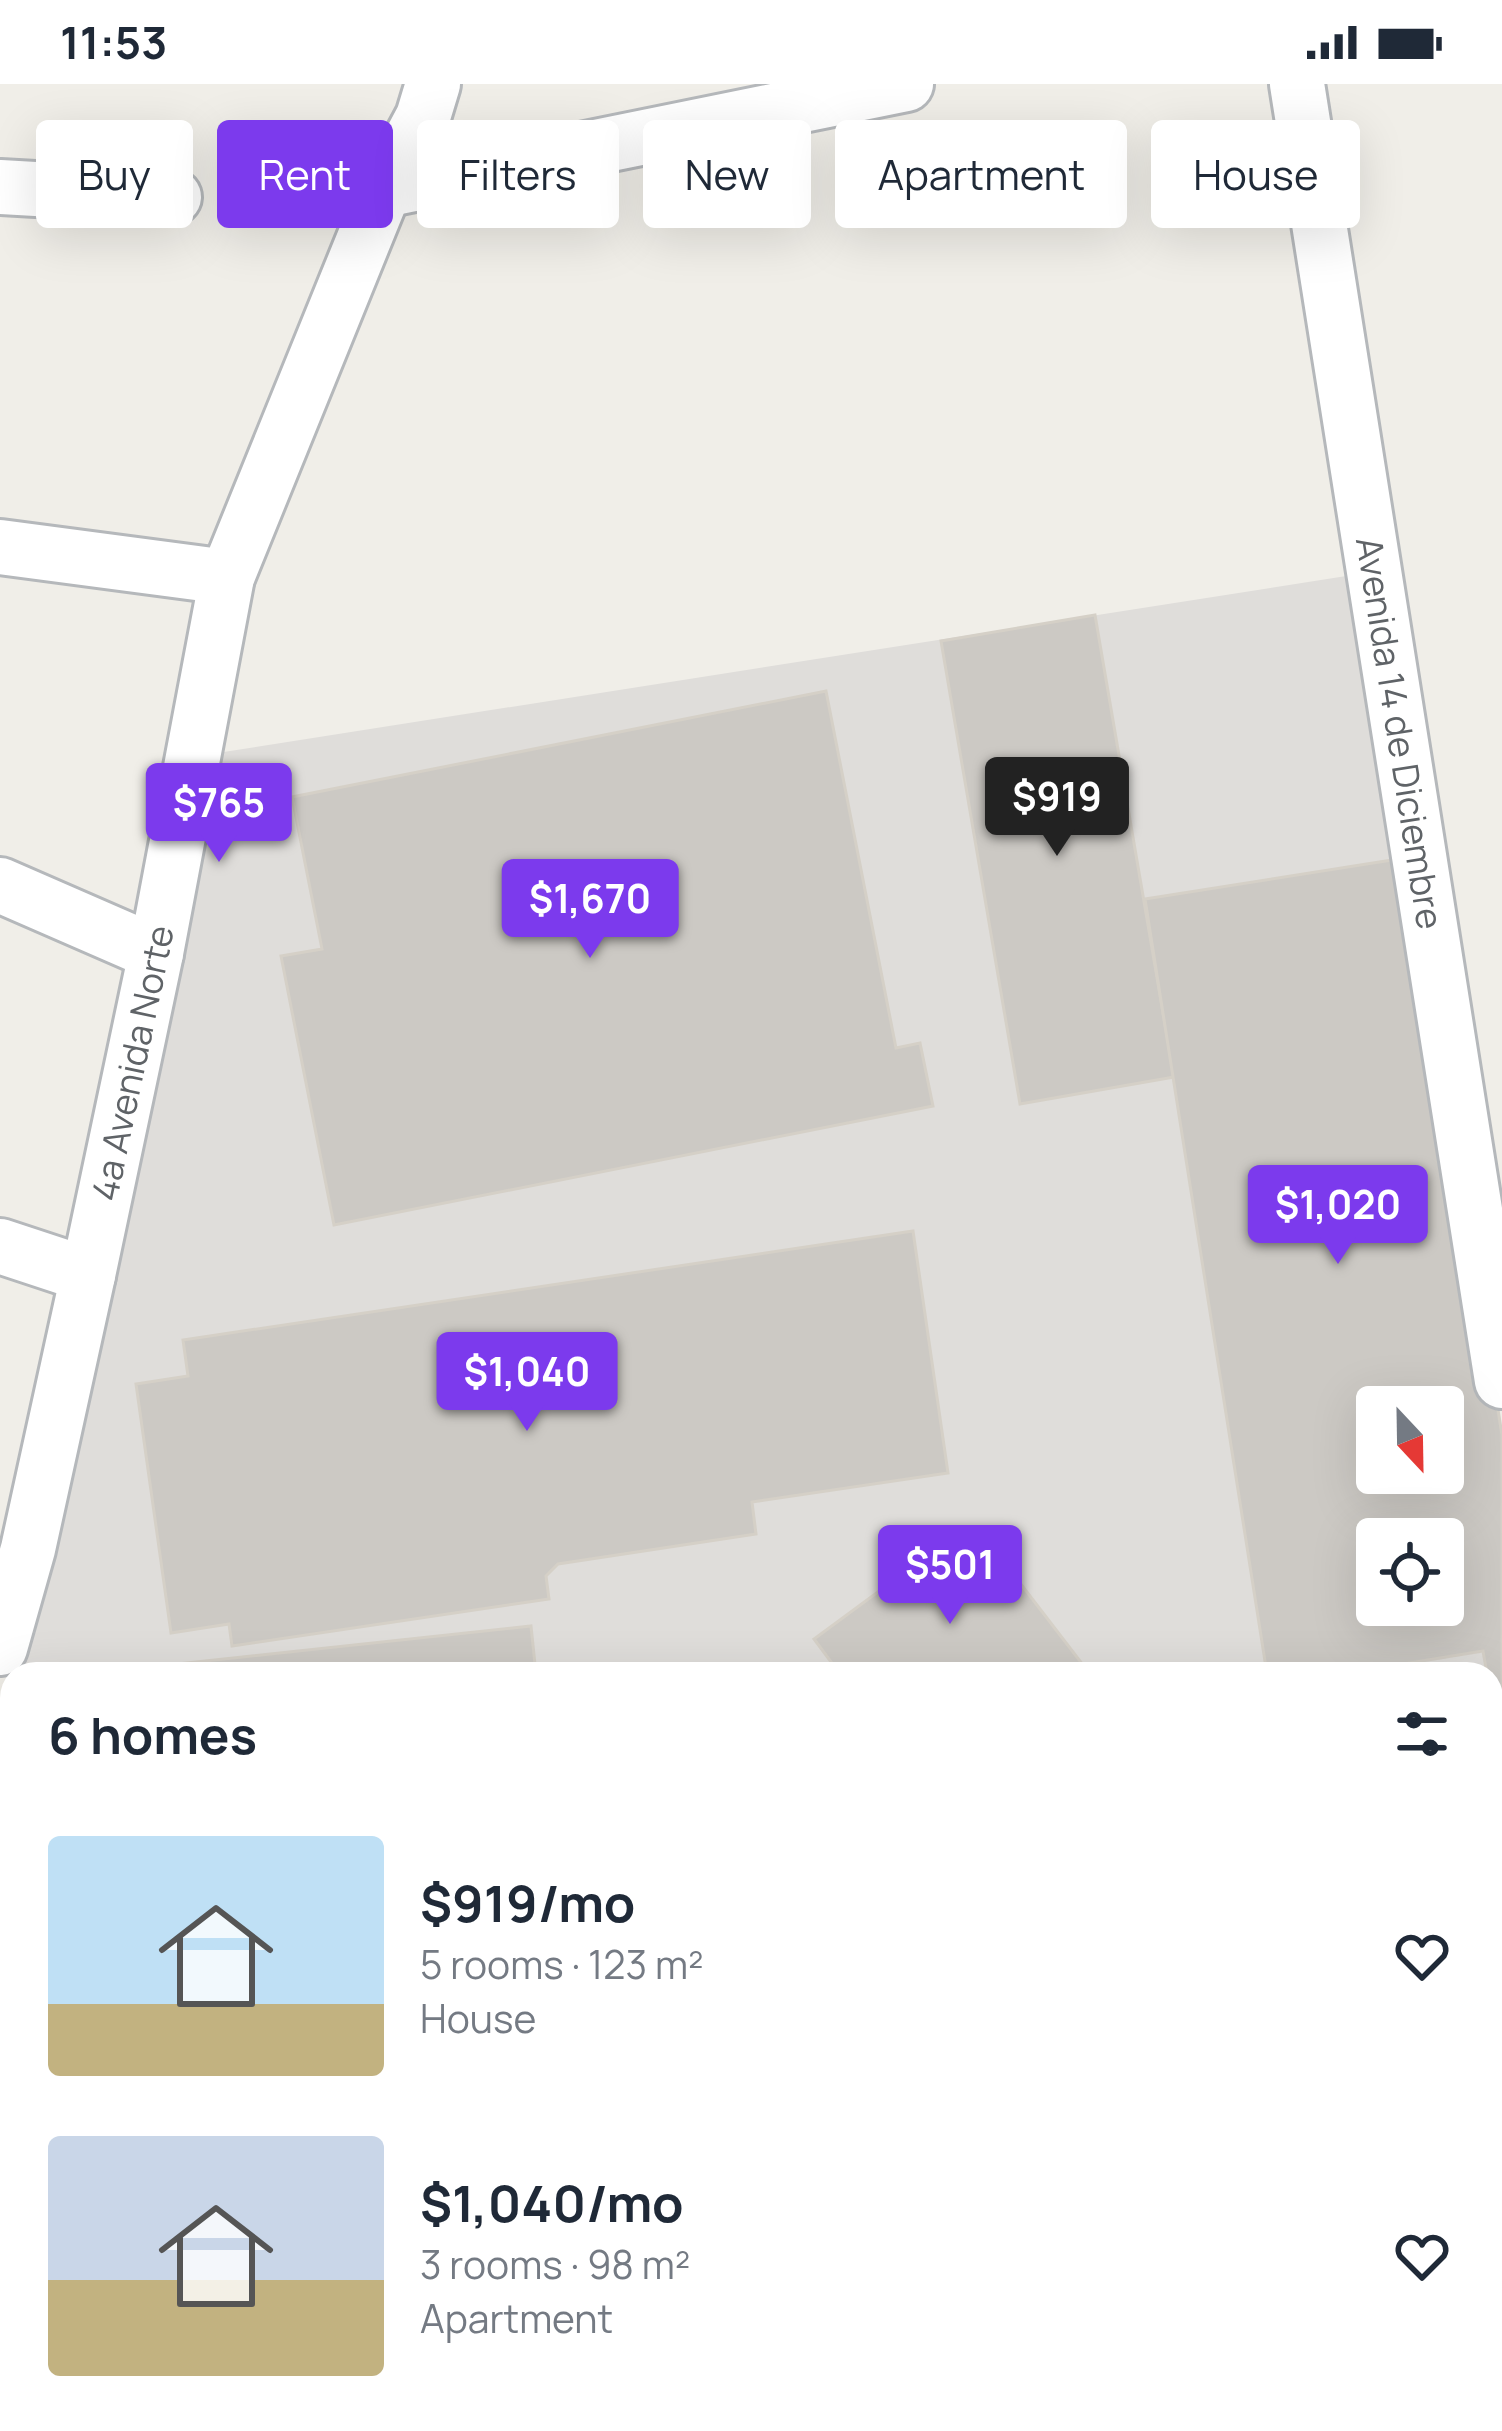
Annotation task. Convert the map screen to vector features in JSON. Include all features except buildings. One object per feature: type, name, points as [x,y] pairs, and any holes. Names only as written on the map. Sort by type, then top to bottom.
[{"type":"street","name":"4a Avenida Norte","points":[[393,173],[423,117],[433,84]]},
{"type":"street","name":"Avenida 14 de Diciembre","points":[[1298,84],[1502,1381]]},
{"type":"street","points":[[393,188],[891,86]]},
{"type":"street","points":[[0,188],[36,190]]},
{"type":"street","name":"4a Avenida Norte","points":[[0,1648],[14,1542],[88,1275],[156,953],[227,577],[369,228]]},
{"type":"street","points":[[0,548],[227,577]]},
{"type":"street","points":[[0,884],[156,953]]},
{"type":"street","points":[[0,1246],[88,1275]]},
{"type":"shaded area","points":[[1359,574],[1411,857],[1502,1435],[1502,1662],[21,1662],[217,753]]}]
